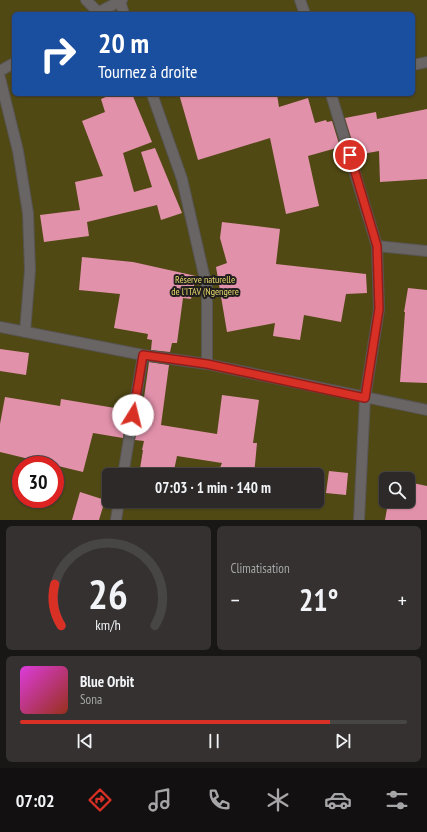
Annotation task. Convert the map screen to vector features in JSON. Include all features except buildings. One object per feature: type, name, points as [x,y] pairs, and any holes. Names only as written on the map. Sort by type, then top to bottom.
[{"type":"street","points":[[86,0],[96,12]]},
{"type":"street","points":[[99,12],[121,0],[124,12]]},
{"type":"street","points":[[300,0],[304,12]]},
{"type":"street","points":[[415,65],[427,62]]},
{"type":"street","points":[[0,72],[12,64]]},
{"type":"street","points":[[0,78],[18,151],[28,213],[30,270],[25,332]]},
{"type":"street","points":[[153,96],[182,179],[207,288],[207,364]]},
{"type":"street","points":[[333,96],[377,246],[379,309],[365,398],[359,520]]},
{"type":"street","points":[[377,246],[427,252]]},
{"type":"street","points":[[0,327],[143,355],[207,364],[427,410]]},
{"type":"street","points":[[124,468],[143,355]]},
{"type":"street","points":[[116,520],[118,508]]},
{"type":"green space","name":"Réserve naturelle de l'ITAV (Ngengere","points":[[0,0],[427,0],[427,520],[0,520]]},
{"type":"route","points":[[133,415],[143,355],[207,364],[365,398],[379,309],[377,246],[350,155]]}]
